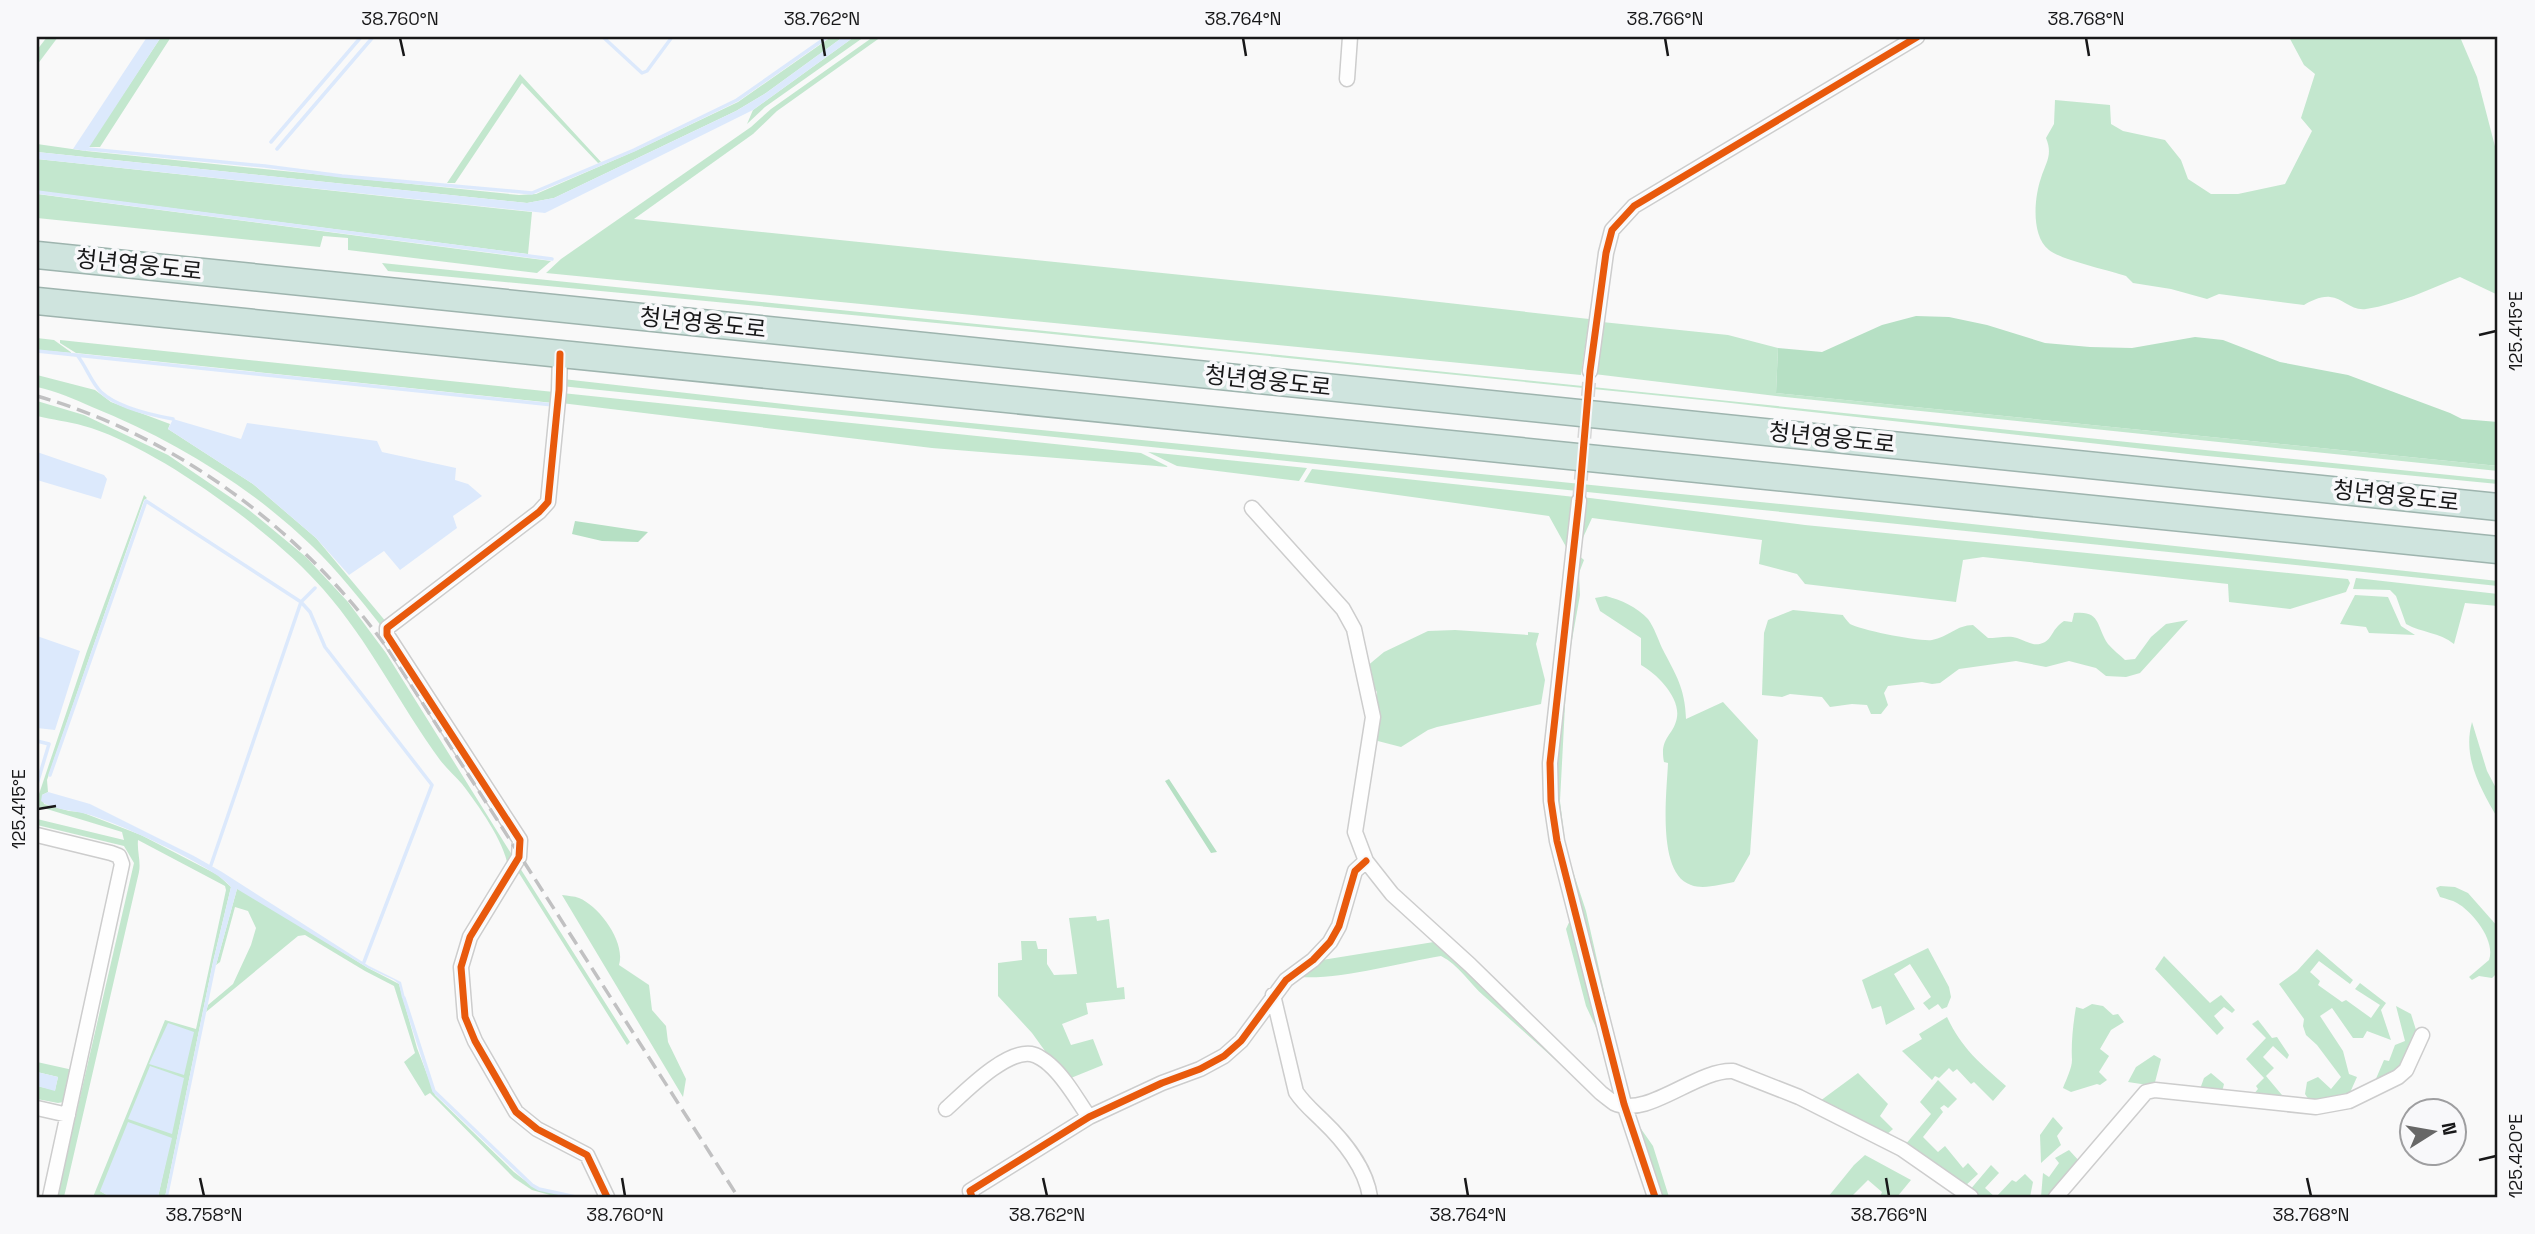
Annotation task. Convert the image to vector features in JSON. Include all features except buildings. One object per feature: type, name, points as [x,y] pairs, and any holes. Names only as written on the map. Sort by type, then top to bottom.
[{"type":"highway","name":"청년영웅도로","points":[[37,255],[2498,507]]},
{"type":"highway","name":"청년영웅도로","points":[[37,301],[2498,550]]},
{"type":"street","points":[[1347,79],[1350,37]]},
{"type":"street","points":[[1590,371],[1606,253],[1612,230],[1634,206],[1917,37]]},
{"type":"street","points":[[560,354],[548,502],[539,512],[387,628],[387,635],[520,840],[519,857],[470,937],[461,967],[465,1017],[475,1041],[516,1112],[537,1129],[587,1155],[607,1197]]},
{"type":"street","points":[[1578,501],[1550,763],[1551,801],[1557,841],[1624,1104],[1656,1197]]},
{"type":"street","points":[[1252,508],[1343,609],[1354,629],[1373,717],[1355,832],[1366,861],[1392,894],[1470,965],[1601,1093],[1616,1104],[1649,1103],[1710,1074],[1733,1071],[1799,1097],[1902,1149],[1971,1197]]},
{"type":"street","points":[[37,835],[111,853],[119,856],[122,864],[50,1197]]},
{"type":"street","points":[[966,1195],[1089,1117],[1224,1056],[1241,1041],[1286,980],[1313,960],[1330,942],[1339,926],[1354,871],[1366,861]]},
{"type":"street","points":[[1273,995],[1296,1092],[1304,1104],[1329,1126],[1346,1147],[1362,1171],[1370,1197]]},
{"type":"street","points":[[2056,1197],[2146,1092],[2155,1090],[2316,1107],[2338,1103],[2363,1095],[2398,1077],[2406,1070],[2422,1035]]},
{"type":"street","points":[[946,1109],[1011,1058],[1031,1054],[1048,1063],[1060,1075],[1089,1117]]},
{"type":"street","points":[[37,1108],[68,1115]]},
{"type":"green space","points":[[47,37],[58,37],[37,65],[37,50]]},
{"type":"green space","points":[[161,37],[171,37],[100,147],[88,147]]},
{"type":"green space","points":[[831,37],[843,37],[766,93],[736,111],[554,198],[527,203],[37,152],[37,144],[519,195],[536,194],[738,102]]},
{"type":"green space","points":[[854,37],[864,37],[765,107],[747,124],[753,110]]},
{"type":"green space","points":[[873,37],[881,37],[777,111],[753,134],[634,219],[1589,319],[1581,375],[546,273],[561,259],[751,127],[771,109]]},
{"type":"green space","points":[[2289,37],[2460,37],[2477,77],[2498,158],[2498,295],[2460,277],[2402,300],[2366,309],[2356,308],[2330,297],[2313,300],[2304,305],[2219,294],[2207,299],[2171,289],[2133,283],[2126,276],[2055,254],[2043,244],[2037,226],[2036,206],[2048,158],[2046,138],[2054,124],[2055,100],[2110,105],[2111,124],[2123,131],[2165,140],[2181,160],[2188,179],[2211,194],[2238,194],[2285,184],[2312,131],[2301,118],[2315,74],[2304,65]]},
{"type":"green space","points":[[520,74],[601,162],[598,163],[522,83],[455,183],[447,183]]},
{"type":"green space","points":[[37,159],[532,212],[528,254],[37,191]]},
{"type":"green space","points":[[37,194],[551,261],[537,273],[348,250],[348,238],[323,236],[320,247],[37,218]]},
{"type":"green space","points":[[382,263],[2498,480],[2498,484],[2197,455],[1722,402],[1032,332],[388,271]]},
{"type":"green space","points":[[1916,316],[1949,317],[1987,325],[2045,343],[2090,347],[2132,348],[2195,337],[2223,340],[2280,362],[2348,375],[2462,419],[2498,422],[2498,466],[1776,393],[1778,348],[1822,352],[1882,325]]},
{"type":"green space","points":[[1602,322],[1728,335],[1778,348],[1776,393],[2498,466],[2498,471],[1776,396],[1594,374]]},
{"type":"green space","points":[[37,338],[54,340],[72,353],[37,350]]},
{"type":"green space","points":[[60,340],[554,392],[553,403],[76,353],[60,343]]},
{"type":"green space","points":[[37,375],[95,390],[111,402],[170,424],[168,429],[253,484],[316,538],[387,623],[382,627],[340,575],[263,503],[209,466],[151,434],[72,398],[37,387]]},
{"type":"green space","points":[[563,379],[801,406],[1861,512],[2498,581],[2498,586],[561,386]]},
{"type":"green space","points":[[562,393],[1141,453],[1169,467],[932,448],[561,403]]},
{"type":"green space","points":[[37,401],[84,415],[168,455],[249,510],[306,557],[348,602],[386,653],[512,855],[508,867],[496,835],[475,802],[425,739],[370,651],[340,609],[302,567],[245,518],[178,471],[112,436],[78,424],[37,416]]},
{"type":"green space","points":[[1148,452],[1307,468],[1299,481],[1177,466]]},
{"type":"green space","points":[[1312,469],[1575,497],[1570,554],[1549,516],[1304,482]]},
{"type":"green space","points":[[144,495],[147,498],[144,500],[47,780],[48,792],[42,795],[44,804],[81,812],[141,835],[218,875],[231,887],[165,1197],[158,1197],[171,1138],[100,1191],[110,1197],[93,1197],[165,1020],[196,1029],[226,890],[225,886],[138,840],[139,872],[64,1197],[57,1197],[134,863],[124,846],[37,825],[37,819],[124,840],[122,832],[37,806],[37,800],[87,651]]},
{"type":"green space","points":[[1582,497],[1805,525],[2348,579],[2350,583],[2346,592],[2290,609],[2229,602],[2228,584],[1983,557],[1963,560],[1956,602],[1805,584],[1797,574],[1759,564],[1762,540],[1592,518],[1576,553],[1584,560],[1579,573],[1580,595],[1567,668],[1560,801],[1566,850],[1586,911],[1614,1035],[1609,1037],[1559,843],[1553,763]]},
{"type":"green space","points":[[575,521],[648,532],[638,542],[602,541],[572,534]]},
{"type":"green space","points":[[2356,578],[2498,594],[2498,606],[2465,603],[2454,644],[2406,624],[2396,596],[2390,590],[2353,589]]},
{"type":"green space","points":[[2355,595],[2388,597],[2401,626],[2415,635],[2369,633],[2366,627],[2340,624]]},
{"type":"green space","points":[[1606,596],[1634,608],[1650,622],[1679,682],[1686,719],[1723,702],[1758,740],[1750,854],[1734,882],[1707,887],[1691,885],[1680,878],[1672,865],[1666,830],[1668,763],[1664,762],[1663,754],[1665,742],[1677,717],[1677,709],[1666,687],[1641,665],[1641,638],[1600,611],[1595,598]]},
{"type":"green space","points":[[1793,610],[1843,615],[1850,624],[1856,626],[1916,639],[1932,640],[1973,625],[1988,638],[2014,637],[2037,644],[2048,640],[2064,621],[2072,622],[2074,613],[2083,613],[2089,614],[2097,621],[2108,644],[2125,660],[2135,659],[2151,637],[2166,624],[2188,620],[2140,673],[2126,677],[2106,676],[2096,668],[2069,661],[2046,667],[2016,661],[1959,669],[1940,683],[1888,686],[1884,693],[1888,705],[1881,714],[1871,714],[1867,705],[1830,707],[1822,697],[1762,695],[1764,633],[1768,620]]},
{"type":"green space","points":[[1428,631],[1528,635],[1528,632],[1539,633],[1536,644],[1545,680],[1541,704],[1437,727],[1401,747],[1374,740],[1377,692],[1366,667],[1384,652]]},
{"type":"green space","points":[[2472,722],[2487,771],[2498,792],[2498,819],[2471,761],[2469,748]]},
{"type":"green space","points":[[1169,779],[1217,852],[1211,853],[1165,781]]},
{"type":"green space","points":[[520,868],[630,1042],[627,1045],[517,870]]},
{"type":"green space","points":[[2455,887],[2468,893],[2498,927],[2498,972],[2492,978],[2479,976],[2472,980],[2469,977],[2489,960],[2489,944],[2482,928],[2470,913],[2455,902],[2440,897],[2436,888]]},
{"type":"green space","points":[[239,888],[368,968],[399,984],[417,1048],[435,1095],[514,1172],[532,1186],[572,1197],[557,1197],[532,1190],[514,1178],[430,1093],[425,1096],[404,1062],[415,1053],[394,986],[305,935],[298,936],[206,1012],[208,1005],[233,984],[256,928],[248,911],[235,907],[220,962],[216,965]]},
{"type":"green space","points":[[562,895],[579,898],[595,909],[615,936],[619,946],[619,965],[649,985],[652,1010],[666,1026],[668,1042],[686,1079],[683,1097]]},
{"type":"green space","points":[[1096,916],[1097,921],[1109,919],[1117,988],[1124,987],[1125,999],[1086,1003],[1088,1014],[1062,1024],[1071,1045],[1093,1039],[1103,1065],[1066,1080],[1032,1033],[998,996],[998,963],[1022,960],[1021,941],[1036,941],[1038,949],[1047,949],[1047,964],[1054,975],[1077,974],[1069,918]]},
{"type":"green space","points":[[1571,918],[1606,1049],[1586,1006],[1566,929]]},
{"type":"green space","points":[[1440,941],[1608,1102],[1603,1105],[1453,964],[1441,956],[1351,974],[1299,977],[1316,961]]},
{"type":"green space","points":[[1928,948],[1949,987],[1951,997],[1947,1007],[1942,1009],[1938,1004],[1929,1010],[1923,1003],[1931,997],[1910,964],[1894,974],[1915,1009],[1886,1025],[1881,1006],[1872,1009],[1862,980]]},
{"type":"green space","points":[[2317,949],[2353,980],[2350,984],[2319,961],[2310,972],[2320,981],[2318,985],[2371,1018],[2380,1005],[2355,989],[2360,983],[2386,1003],[2381,1010],[2391,1040],[2367,1031],[2363,1038],[2353,1038],[2332,1008],[2320,1016],[2343,1051],[2349,1074],[2357,1077],[2348,1097],[2328,1101],[2309,1100],[2305,1094],[2307,1082],[2318,1077],[2331,1089],[2341,1077],[2306,1035],[2304,1019],[2279,984],[2297,971]]},
{"type":"green space","points":[[2164,956],[2210,1003],[2221,995],[2235,1010],[2232,1013],[2224,1007],[2214,1016],[2224,1028],[2217,1035],[2155,969]]},
{"type":"green space","points":[[2092,1004],[2103,1006],[2113,1015],[2118,1014],[2124,1022],[2111,1030],[2100,1049],[2109,1056],[2099,1072],[2107,1080],[2100,1085],[2071,1092],[2063,1088],[2072,1063],[2076,1007],[2083,1009]]},
{"type":"green space","points":[[2396,1006],[2411,1014],[2417,1033],[2399,1070],[2375,1081],[2384,1060],[2389,1061],[2395,1045],[2405,1041]]},
{"type":"green space","points":[[1947,1017],[1965,1047],[2006,1086],[1993,1101],[1957,1069],[1953,1072],[1949,1068],[1939,1078],[1935,1076],[1932,1080],[1902,1051],[1922,1039],[1919,1034]]},
{"type":"green space","points":[[2258,1020],[2272,1038],[2277,1037],[2289,1055],[2287,1059],[2273,1046],[2263,1057],[2274,1068],[2266,1076],[2287,1101],[2252,1096],[2258,1089],[2256,1086],[2264,1078],[2246,1059],[2266,1038],[2252,1024]]},
{"type":"green space","points":[[2154,1055],[2161,1059],[2154,1086],[2128,1082],[2136,1067]]},
{"type":"green space","points":[[37,1062],[73,1070],[64,1102],[37,1099],[37,1086],[55,1090],[58,1077],[37,1072]]},
{"type":"green space","points":[[1858,1073],[1888,1104],[1880,1116],[1893,1129],[1885,1136],[1820,1101]]},
{"type":"green space","points":[[2211,1073],[2224,1084],[2222,1092],[2200,1089],[2204,1078]]},
{"type":"green space","points":[[1938,1080],[1957,1099],[1948,1108],[1944,1105],[1940,1108],[1943,1112],[1923,1137],[1938,1152],[1945,1146],[1963,1168],[1968,1163],[1978,1174],[1964,1187],[1905,1145],[1931,1114],[1920,1102]]},
{"type":"green space","points":[[1630,1113],[1653,1146],[1669,1197],[1659,1197]]},
{"type":"green space","points":[[2053,1117],[2063,1128],[2057,1136],[2061,1145],[2041,1163],[2040,1135]]},
{"type":"green space","points":[[2069,1150],[2081,1163],[2050,1197],[2041,1197],[2043,1173],[2049,1177],[2059,1163],[2055,1158]]},
{"type":"green space","points":[[1865,1155],[1911,1180],[1897,1197],[1880,1197],[1882,1192],[1868,1180],[1851,1197],[1828,1197],[1854,1165]]},
{"type":"green space","points":[[1991,1165],[1999,1173],[1985,1188],[1995,1197],[1978,1197],[1969,1191]]},
{"type":"green space","points":[[2025,1174],[2033,1182],[2030,1197],[1996,1197],[2012,1180],[2016,1182]]},
{"type":"water","points":[[147,37],[161,37],[88,149],[73,149]]},
{"type":"water","points":[[843,37],[854,37],[753,110],[545,213],[37,159],[37,152],[527,203],[554,198],[736,111],[766,93]]},
{"type":"water","points":[[173,419],[241,439],[247,423],[377,441],[382,452],[456,468],[455,480],[468,484],[482,496],[453,516],[457,528],[400,570],[384,551],[349,575],[316,538],[253,484],[168,429]]},
{"type":"water","points":[[37,452],[104,475],[107,479],[101,499],[37,480]]},
{"type":"water","points":[[37,636],[80,651],[55,730],[37,728]]},
{"type":"water","points":[[48,792],[90,804],[194,856],[369,966],[401,982],[405,998],[402,998],[399,984],[394,980],[368,968],[237,889],[216,965],[168,1197],[165,1197],[231,887],[206,868],[136,833],[95,817],[45,804],[41,801],[42,795]]},
{"type":"water","points":[[168,1023],[194,1032],[184,1075],[149,1064]]},
{"type":"water","points":[[150,1066],[184,1078],[172,1134],[128,1119]]},
{"type":"water","points":[[37,1072],[58,1077],[55,1091],[37,1086]]},
{"type":"water","points":[[128,1122],[172,1138],[158,1197],[110,1197],[100,1191]]},
{"type":"waterway","points":[[271,142],[361,37]]},
{"type":"waterway","points":[[277,149],[373,37]]},
{"type":"waterway","points":[[603,37],[642,73],[647,71],[672,37]]},
{"type":"waterway","points":[[88,149],[532,193],[634,150],[737,100],[827,37]]},
{"type":"waterway","points":[[37,192],[552,259]]},
{"type":"waterway","points":[[37,351],[553,405]]},
{"type":"waterway","points":[[77,355],[97,388],[108,398],[135,410],[173,419]]},
{"type":"waterway","points":[[50,775],[146,501],[301,602],[310,612],[325,647],[432,785],[364,962]]},
{"type":"waterway","points":[[211,865],[301,602],[315,588]]},
{"type":"waterway","points":[[37,741],[49,744],[37,784]]},
{"type":"waterway","points":[[404,998],[434,1091],[532,1185],[576,1197]]},
{"type":"tunnel","points":[[1579,501],[1590,371]]},
{"type":"railway","points":[[37,396],[140,436],[189,463],[235,494],[278,529],[319,567],[356,608],[390,652],[738,1197]]},
{"type":"cycle path","points":[[1655,1197],[1624,1104],[1557,841],[1551,801],[1550,763],[1579,501],[1590,371],[1606,253],[1612,230],[1634,206],[1917,37]]},
{"type":"cycle path","points":[[560,354],[548,502],[539,512],[387,628],[387,635],[520,840],[519,857],[470,937],[461,967],[465,1017],[475,1041],[516,1112],[537,1129],[587,1155],[607,1197]]},
{"type":"cycle path","points":[[972,1197],[970,1191],[1089,1117],[1224,1056],[1241,1041],[1286,980],[1313,960],[1330,942],[1339,926],[1355,871],[1366,861]]}]
